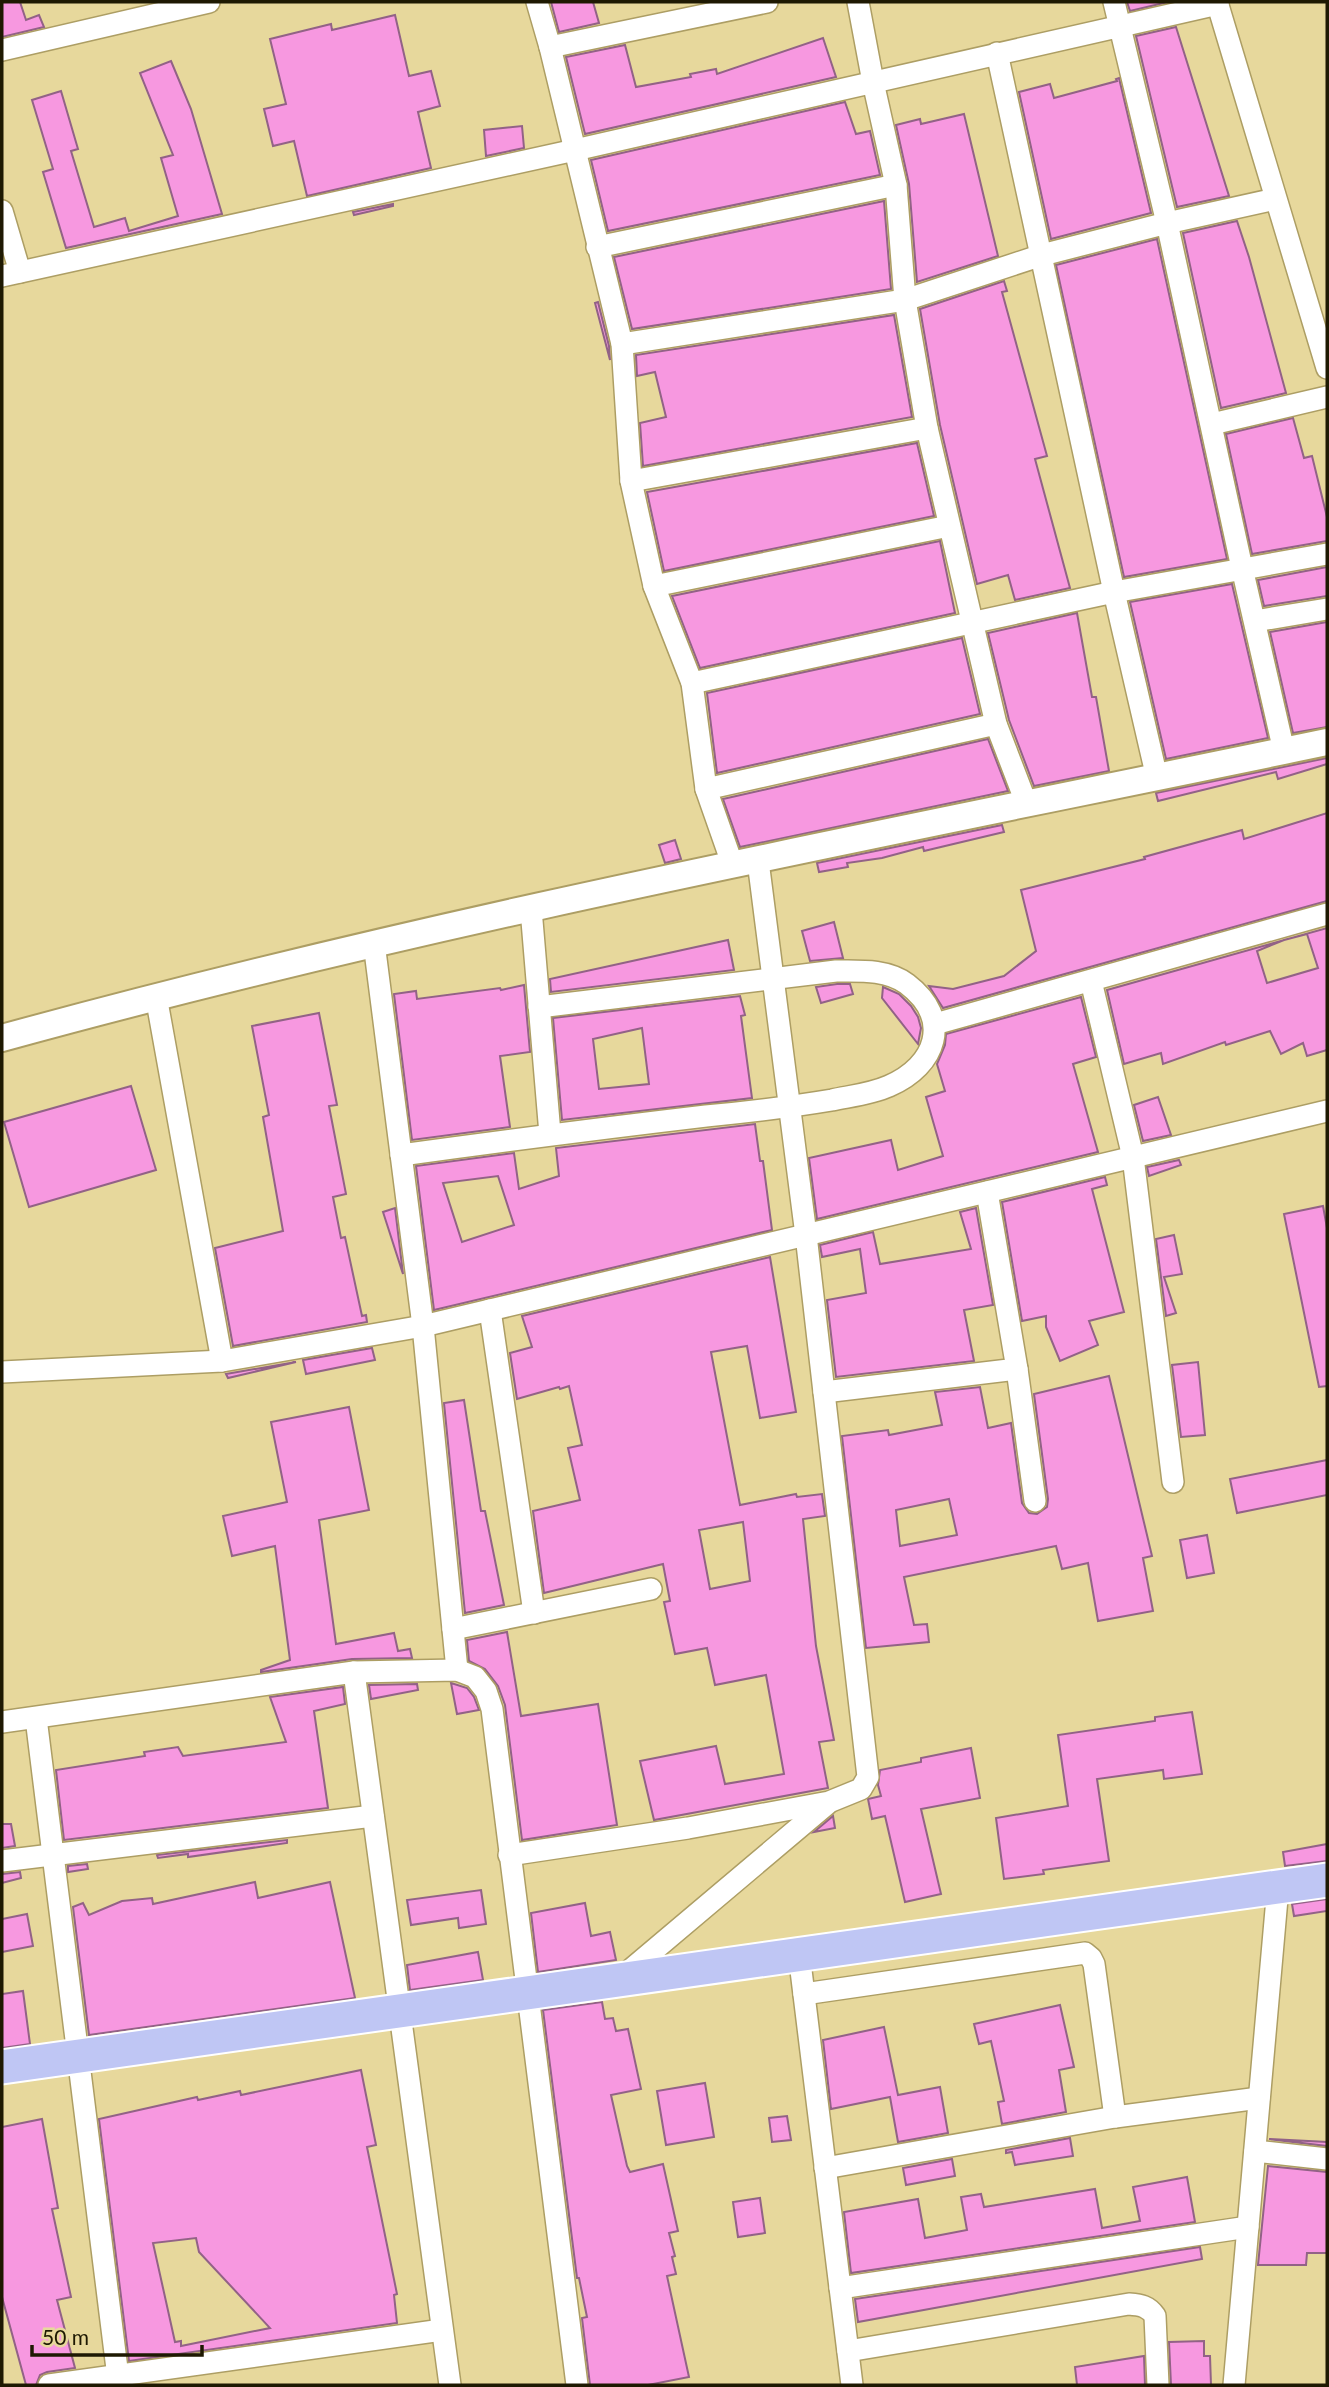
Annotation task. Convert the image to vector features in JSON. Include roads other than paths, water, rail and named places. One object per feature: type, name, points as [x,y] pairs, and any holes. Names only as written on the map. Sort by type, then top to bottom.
[{"type":"main road","points":[[2,2067],[1327,1880]]},
{"type":"street","points":[[2,50],[209,2]]},
{"type":"street","points":[[509,1855],[688,1828],[829,1802],[861,1789],[867,1783],[868,1777],[806,1235],[773,979],[745,863],[706,789],[692,683],[654,586],[631,481],[622,344],[537,2]]},
{"type":"street","points":[[550,47],[767,2]]},
{"type":"street","points":[[858,2],[896,185],[905,300],[926,428],[996,724],[1027,805]]},
{"type":"street","points":[[1114,2],[1167,223],[1284,751]]},
{"type":"street","points":[[2,211],[11,274],[575,150],[1217,3],[1327,368]]},
{"type":"street","points":[[997,52],[1157,778]]},
{"type":"street","points":[[597,247],[896,185]]},
{"type":"street","points":[[622,344],[905,300],[1042,254],[1275,199]]},
{"type":"street","points":[[1212,424],[1327,397]]},
{"type":"street","points":[[631,481],[926,428]]},
{"type":"street","points":[[654,586],[949,526]]},
{"type":"street","points":[[692,683],[1114,592],[1327,554]]},
{"type":"street","points":[[1255,621],[1327,609]]},
{"type":"street","points":[[706,789],[996,724]]},
{"type":"street","points":[[2,1038],[156,996],[374,943],[1327,742]]},
{"type":"street","points":[[531,909],[550,1134]]},
{"type":"street","points":[[935,1024],[1327,915]]},
{"type":"street","points":[[374,943],[423,1326],[457,1670]]},
{"type":"street","points":[[401,1155],[550,1134],[790,1107],[862,1094],[889,1086],[912,1073],[933,1048],[935,1024],[928,1006],[906,983],[876,972],[836,971],[539,1007]]},
{"type":"street","points":[[1091,981],[1133,1157],[1172,1482]]},
{"type":"street","points":[[156,996],[222,1361]]},
{"type":"street","points":[[2,1372],[222,1361],[423,1326],[1327,1111]]},
{"type":"street","points":[[987,1192],[1017,1368],[1035,1501]]},
{"type":"street","points":[[490,1310],[534,1613]]},
{"type":"street","points":[[824,1392],[1017,1368]]},
{"type":"street","points":[[453,1629],[651,1589]]},
{"type":"street","points":[[2,1722],[354,1672],[457,1670],[475,1677],[486,1691],[492,1709],[577,2385]]},
{"type":"street","points":[[354,1672],[450,2385]]},
{"type":"street","points":[[36,1718],[119,2380]]},
{"type":"street","points":[[621,1978],[829,1802]]},
{"type":"street","points":[[2,1861],[373,1816]]},
{"type":"street","points":[[1234,2385],[1278,1887]]},
{"type":"street","points":[[804,1994],[1085,1953],[1094,1964],[1115,2117]]},
{"type":"street","points":[[799,1954],[852,2385]]},
{"type":"street","points":[[825,2168],[1115,2117],[1259,2098]]},
{"type":"street","points":[[1255,2151],[1327,2159]]},
{"type":"street","points":[[840,2288],[1248,2227]]},
{"type":"street","points":[[848,2351],[1115,2306],[1141,2305],[1150,2309],[1155,2316],[1158,2385]]},
{"type":"street","points":[[49,2385],[119,2380],[443,2330]]}]
